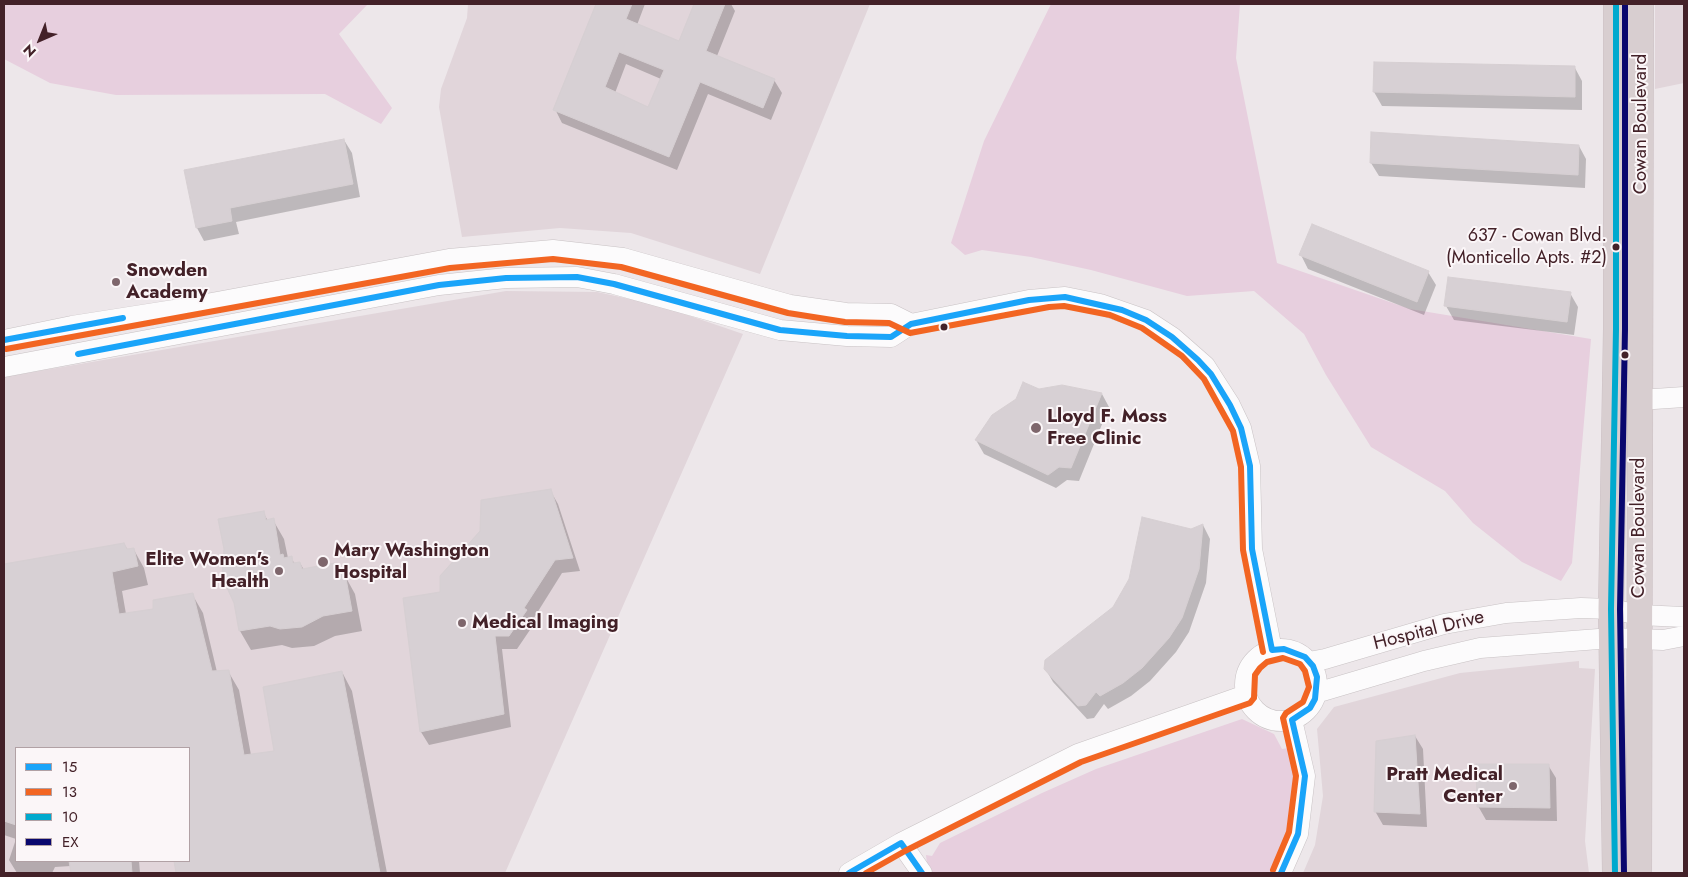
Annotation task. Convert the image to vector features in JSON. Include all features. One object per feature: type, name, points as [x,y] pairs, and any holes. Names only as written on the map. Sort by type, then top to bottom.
[{"type":"main road","name":"Cowan Boulevard","points":[[1615,873],[1610,609],[1616,329],[1616,4]]},
{"type":"main road","name":"Cowan Boulevard","points":[[1639,873],[1639,400],[1642,299],[1641,4]]},
{"type":"street","points":[[4,340],[72,326],[174,310],[449,259],[553,250],[623,258],[790,305],[846,313],[891,314],[911,324]]},
{"type":"street","points":[[4,367],[439,285],[506,278],[578,277],[614,284],[780,330],[891,337],[911,324],[1029,300],[1065,297],[1112,307],[1141,317],[1162,329],[1188,349],[1211,374],[1241,428],[1251,475],[1252,549],[1272,650]]},
{"type":"street","points":[[1639,400],[1684,397]]},
{"type":"street","name":"Hospital Drive","points":[[1309,662],[1470,618],[1581,608],[1610,609],[1638,627]]},
{"type":"street","points":[[1638,627],[1684,617]]},
{"type":"street","name":"Hospital Drive","points":[[1316,694],[1424,661],[1480,648],[1612,638],[1638,627]]},
{"type":"street","points":[[1638,627],[1663,640],[1684,636]]},
{"type":"street","points":[[1284,648],[1295,651],[1309,662],[1317,677],[1316,694],[1310,708],[1292,720],[1281,722],[1269,720],[1259,714],[1251,705],[1244,683],[1247,672],[1253,662],[1262,654],[1284,648]]},
{"type":"street","points":[[849,873],[901,842],[1078,754],[1246,694]]},
{"type":"street","points":[[1281,873],[1298,834],[1305,776],[1292,720]]},
{"type":"street","points":[[901,842],[922,873]]},
{"type":"shaded area","points":[[4,4],[368,4],[339,34],[392,108],[381,124],[325,94],[116,95],[50,83],[4,59]]},
{"type":"shaded area","points":[[468,4],[870,4],[760,274],[631,233],[560,228],[462,237],[439,107],[441,89],[467,18]]},
{"type":"shaded area","points":[[1051,4],[1240,4],[1236,58],[1277,263],[1410,309],[1591,339],[1572,563],[1561,581],[1522,562],[1473,523],[1445,491],[1371,447],[1326,375],[1304,334],[1254,291],[1187,296],[1091,270],[1031,257],[982,250],[965,255],[951,243],[984,141]]},
{"type":"shaded area","points":[[1655,4],[1684,4],[1684,83],[1655,89]]},
{"type":"shaded area","name":"Mary Washington Hospital","points":[[506,291],[597,292],[658,305],[743,334],[505,873],[4,873],[4,377]]},
{"type":"shaded area","points":[[1579,661],[1579,668],[1595,669],[1585,841],[1589,873],[1303,873],[1315,845],[1323,796],[1317,729],[1334,707],[1460,673]]},
{"type":"shaded area","points":[[1242,719],[1274,734],[1282,749],[1289,748],[1294,777],[1293,808],[1285,840],[1270,873],[933,873],[927,864],[926,855],[932,856],[940,843],[1042,793],[1096,769]]},
{"type":"building","points":[[596,4],[632,4],[626,19],[679,41],[694,4],[725,4],[706,51],[775,79],[763,108],[700,82],[669,157],[553,110]],"holes":[[[619,52],[664,70],[648,107],[605,87]]]},
{"type":"building","points":[[1374,62],[1575,66],[1575,97],[1373,92]]},
{"type":"building","points":[[1371,132],[1579,145],[1578,175],[1370,163]]},
{"type":"building","points":[[344,139],[353,184],[230,208],[232,221],[196,228],[184,170]]},
{"type":"building","points":[[1312,224],[1429,271],[1417,302],[1299,255]]},
{"type":"building","points":[[1448,277],[1571,292],[1567,322],[1444,306]]},
{"type":"building","name":"Lloyd F. Moss Free Clinic","points":[[1023,382],[1039,389],[1062,385],[1102,393],[1071,468],[1059,467],[1048,475],[975,440],[992,415],[1016,399]]},
{"type":"building","name":"Medical Imaging","points":[[551,489],[573,558],[555,560],[524,608],[527,610],[509,636],[495,636],[504,714],[420,732],[403,598],[440,592],[440,576],[480,531],[481,500]]},
{"type":"building","name":"Elite Women's Health","points":[[264,511],[266,520],[274,518],[280,555],[283,554],[284,558],[292,556],[293,563],[300,562],[302,569],[335,563],[336,574],[345,573],[352,611],[323,616],[302,627],[280,629],[270,626],[239,631],[234,603],[222,577],[224,549],[218,519]]},
{"type":"building","points":[[1142,517],[1191,529],[1203,524],[1199,569],[1182,618],[1169,638],[1142,668],[1123,683],[1100,696],[1096,692],[1086,705],[1078,706],[1044,669],[1045,660],[1113,607],[1129,579]]},
{"type":"building","points":[[124,543],[127,549],[134,548],[138,566],[112,572],[119,614],[153,609],[153,600],[193,593],[212,671],[229,670],[244,755],[274,751],[263,687],[342,671],[380,873],[176,873],[174,862],[190,862],[190,747],[15,747],[15,825],[4,821],[4,564]]},
{"type":"building","points":[[1415,735],[1420,814],[1374,812],[1376,741]]},
{"type":"building","name":"Pratt Medical Center","points":[[1476,764],[1549,764],[1550,808],[1477,807]]},
{"type":"building","points":[[69,862],[131,862],[132,873],[71,873]]},
{"type":"transit line","name":"10","points":[[1615,873],[1611,609],[1616,329],[1616,4]]},
{"type":"transit line","name":"EX","points":[[1624,873],[1620,609],[1625,329],[1625,4]]},
{"type":"transit line","name":"13","points":[[6,349],[450,268],[553,259],[621,267],[788,313],[845,322],[889,323],[910,333],[1049,307],[1064,306],[1110,315],[1142,328],[1182,356],[1204,379],[1233,431],[1241,467],[1243,550],[1263,652]]},
{"type":"transit line","name":"15","points":[[78,354],[439,285],[506,278],[577,277],[614,284],[780,330],[847,336],[891,337],[911,324],[1029,300],[1065,297],[1122,310],[1146,320],[1172,337],[1198,360],[1211,374],[1230,405],[1241,428],[1250,466],[1252,549],[1272,650],[1284,649],[1305,657],[1313,666],[1317,677],[1315,699],[1310,708],[1292,720],[1305,776],[1298,834],[1281,873]]},
{"type":"transit line","name":"15","points":[[4,340],[123,318]]},
{"type":"transit line","name":"13","points":[[866,873],[905,851],[1081,762],[1250,703],[1254,698],[1255,675],[1260,668],[1267,662],[1283,658],[1300,664],[1305,671],[1309,687],[1303,702],[1286,713],[1283,718],[1296,776],[1289,832],[1273,870]]},
{"type":"transit line","name":"15","points":[[849,873],[901,843],[922,873]]},
{"type":"place","name":"637 - Cowan Blvd. (Monticello Apts. #2)","points":[[1616,247]]},
{"type":"place","name":"Snowden Academy","points":[[116,282]]},
{"type":"place","name":"Lloyd F. Moss Free Clinic","points":[[1036,428]]},
{"type":"place","name":"Mary Washington Hospital","points":[[323,562]]},
{"type":"place","name":"Elite Women's Health","points":[[279,571]]},
{"type":"place","name":"Medical Imaging","points":[[462,623]]},
{"type":"place","name":"Pratt Medical Center","points":[[1513,786]]}]
